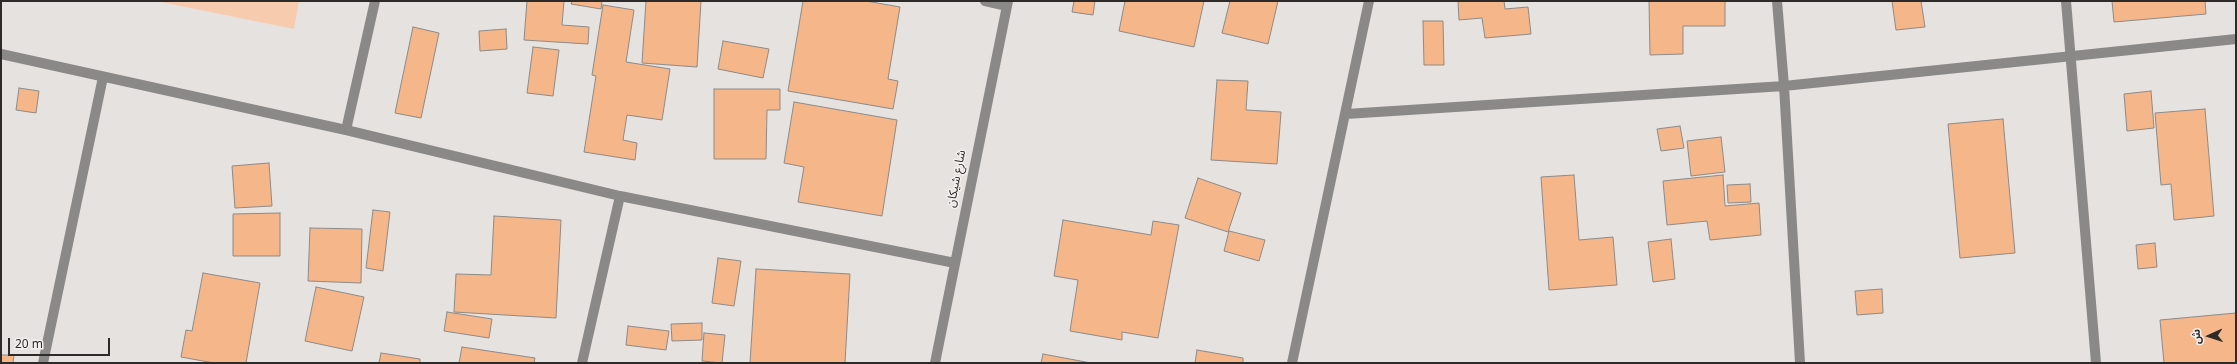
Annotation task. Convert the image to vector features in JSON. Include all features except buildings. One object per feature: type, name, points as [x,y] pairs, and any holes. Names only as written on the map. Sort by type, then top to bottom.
[{"type":"street","points":[[346,130],[374,1]]},
{"type":"street","points":[[985,1],[1007,3]]},
{"type":"street","points":[[1292,363],[1369,1]]},
{"type":"street","points":[[1777,1],[1784,86],[1800,363]]},
{"type":"street","points":[[2066,1],[2096,363]]},
{"type":"street","name":"شارع شيكان","points":[[935,363],[1007,3]]},
{"type":"street","points":[[1346,114],[1784,86],[2070,55],[2236,40]]},
{"type":"street","points":[[1,54],[346,130],[620,196],[955,263]]},
{"type":"street","points":[[43,363],[103,77]]},
{"type":"street","points":[[582,363],[620,196]]},
{"type":"shaded area","points":[[156,1],[299,1],[294,29]]}]
